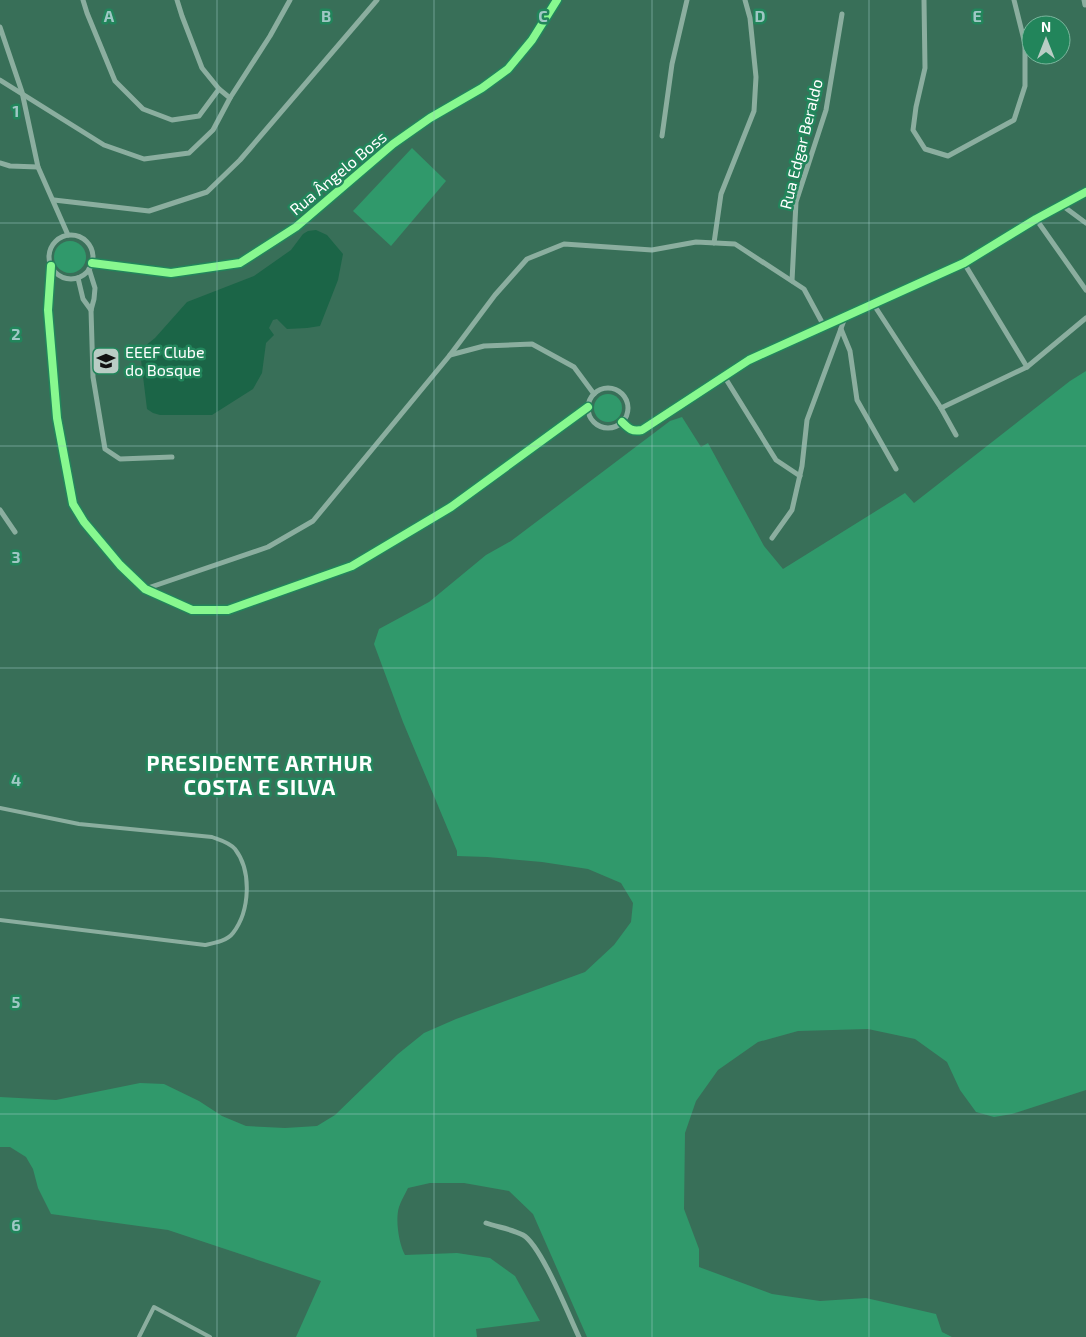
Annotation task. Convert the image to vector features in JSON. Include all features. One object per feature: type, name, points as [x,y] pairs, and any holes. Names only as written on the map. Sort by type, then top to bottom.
[{"type":"street","points":[[84,0],[87,13],[115,81],[143,108],[172,120],[199,116],[219,89]]},
{"type":"street","points":[[177,0],[202,68],[219,89],[230,98]]},
{"type":"street","points":[[0,80],[104,145],[144,159],[189,153],[213,130],[230,98],[270,36],[290,0]]},
{"type":"street","points":[[54,200],[150,211],[207,192],[240,160],[377,0]]},
{"type":"street","name":"Rua Ângelo Boss","points":[[92,263],[170,273],[240,263],[296,227],[401,139],[430,118],[482,88],[508,69],[532,40],[557,0]]},
{"type":"street","points":[[662,136],[672,64],[687,0]]},
{"type":"street","points":[[714,243],[721,194],[754,111],[756,77],[750,18],[744,0]]},
{"type":"street","points":[[924,0],[924,68],[916,107],[914,130],[924,149],[948,156],[1014,120],[1025,86],[1025,44],[1014,0]]},
{"type":"street","name":"Rua Edgar Beraldo","points":[[792,281],[796,202],[814,141],[826,110],[842,14]]},
{"type":"street","points":[[0,27],[22,92],[38,167],[68,235]]},
{"type":"street","points":[[0,163],[10,166],[38,167]]},
{"type":"street","points":[[622,422],[635,432],[642,430],[750,360],[964,263],[1036,219],[1086,192]]},
{"type":"street","points":[[1063,206],[1086,223]]},
{"type":"street","points":[[1036,219],[1086,290]]},
{"type":"street","points":[[51,266],[57,274],[63,277],[70,279],[78,278],[89,269],[92,263],[92,248],[88,242],[75,235],[68,235],[61,237],[51,247],[49,254],[51,266],[48,310],[57,418],[73,504],[84,522],[120,565],[145,589],[192,610],[228,610],[352,566],[451,507],[588,407]]},
{"type":"street","points":[[145,589],[268,547],[313,521],[450,355],[495,295],[527,259],[564,244],[652,250],[696,242],[735,244],[804,289],[824,326]]},
{"type":"street","points":[[964,263],[1027,367]]},
{"type":"street","points":[[89,269],[95,288],[91,310],[93,377],[105,449],[120,459],[172,457]]},
{"type":"street","points":[[78,278],[82,299],[91,310]]},
{"type":"street","points":[[874,305],[942,408],[956,435]]},
{"type":"street","points":[[772,538],[792,510],[800,476],[807,420],[846,315]]},
{"type":"street","points":[[942,408],[1027,367],[1086,318]]},
{"type":"street","points":[[841,329],[850,351],[857,400],[896,469]]},
{"type":"street","points":[[450,355],[484,346],[532,344],[574,367],[594,394]]},
{"type":"street","points":[[724,376],[776,460],[800,476]]},
{"type":"street","points":[[606,389],[620,393],[628,408],[622,422],[615,427],[608,428],[601,427],[590,418],[589,401],[594,394],[606,389]]},
{"type":"street","points":[[0,510],[15,532]]},
{"type":"street","points":[[486,1223],[523,1236],[534,1246],[561,1297],[578,1337]]},
{"type":"lane","points":[[0,808],[79,824],[212,837],[226,842],[234,848],[242,862],[246,898],[243,912],[232,934],[218,942],[205,945],[0,920]]},
{"type":"lane","points":[[139,1337],[154,1307],[210,1337]]},
{"type":"shaded area","points":[[412,148],[446,181],[391,246],[353,211]]},
{"type":"shaded area","points":[[316,230],[327,235],[343,254],[338,280],[320,326],[287,329],[277,319],[273,320],[269,328],[274,335],[266,343],[262,373],[253,389],[212,415],[160,415],[147,409],[141,360],[145,346],[155,338],[187,302],[254,276],[291,250],[303,234]]},
{"type":"shaded area","points":[[70,241],[76,242],[81,246],[85,251],[85,263],[81,268],[76,272],[70,273],[64,272],[59,268],[55,263],[54,257],[55,251],[59,246],[64,242]]},
{"type":"shaded area","points":[[1086,371],[1086,1090],[1012,1114],[994,1117],[976,1112],[960,1090],[947,1062],[915,1039],[868,1029],[798,1031],[758,1042],[718,1070],[696,1101],[685,1133],[684,1209],[699,1249],[699,1267],[772,1294],[820,1301],[866,1298],[936,1314],[942,1332],[952,1337],[587,1337],[533,1214],[509,1191],[464,1183],[430,1183],[408,1188],[399,1207],[397,1218],[398,1232],[405,1255],[457,1253],[490,1258],[515,1276],[540,1321],[476,1329],[477,1337],[296,1337],[321,1281],[168,1230],[51,1214],[38,1188],[33,1169],[26,1157],[10,1147],[0,1147],[0,1097],[56,1100],[140,1083],[164,1084],[199,1101],[222,1116],[246,1126],[285,1128],[317,1126],[335,1115],[398,1054],[424,1033],[456,1019],[585,972],[614,945],[631,922],[633,903],[621,883],[588,869],[542,862],[457,856],[457,851],[403,722],[374,644],[379,629],[429,602],[486,555],[511,541],[670,421],[682,417],[701,447],[708,443],[764,546],[783,569],[905,493],[914,503],[1070,381]]},
{"type":"shaded area","points":[[608,394],[618,398],[622,408],[618,418],[608,422],[598,418],[594,408],[598,398]]},
{"type":"cycle path","points":[[92,263],[171,273],[240,263],[296,227],[393,144],[430,118],[482,88],[508,69],[532,40],[557,0]]},
{"type":"cycle path","points":[[622,422],[631,429],[636,431],[642,430],[749,360],[964,263],[1036,219],[1086,192]]},
{"type":"cycle path","points":[[51,266],[48,310],[57,418],[73,504],[84,522],[120,565],[145,589],[192,610],[228,610],[352,566],[451,507],[588,407]]},
{"type":"place","name":"EEEF Clube do Bosque","points":[[106,361]]},
{"type":"district","name":"PRESIDENTE ARTHUR COSTA E SILVA","points":[[260,776]]}]
